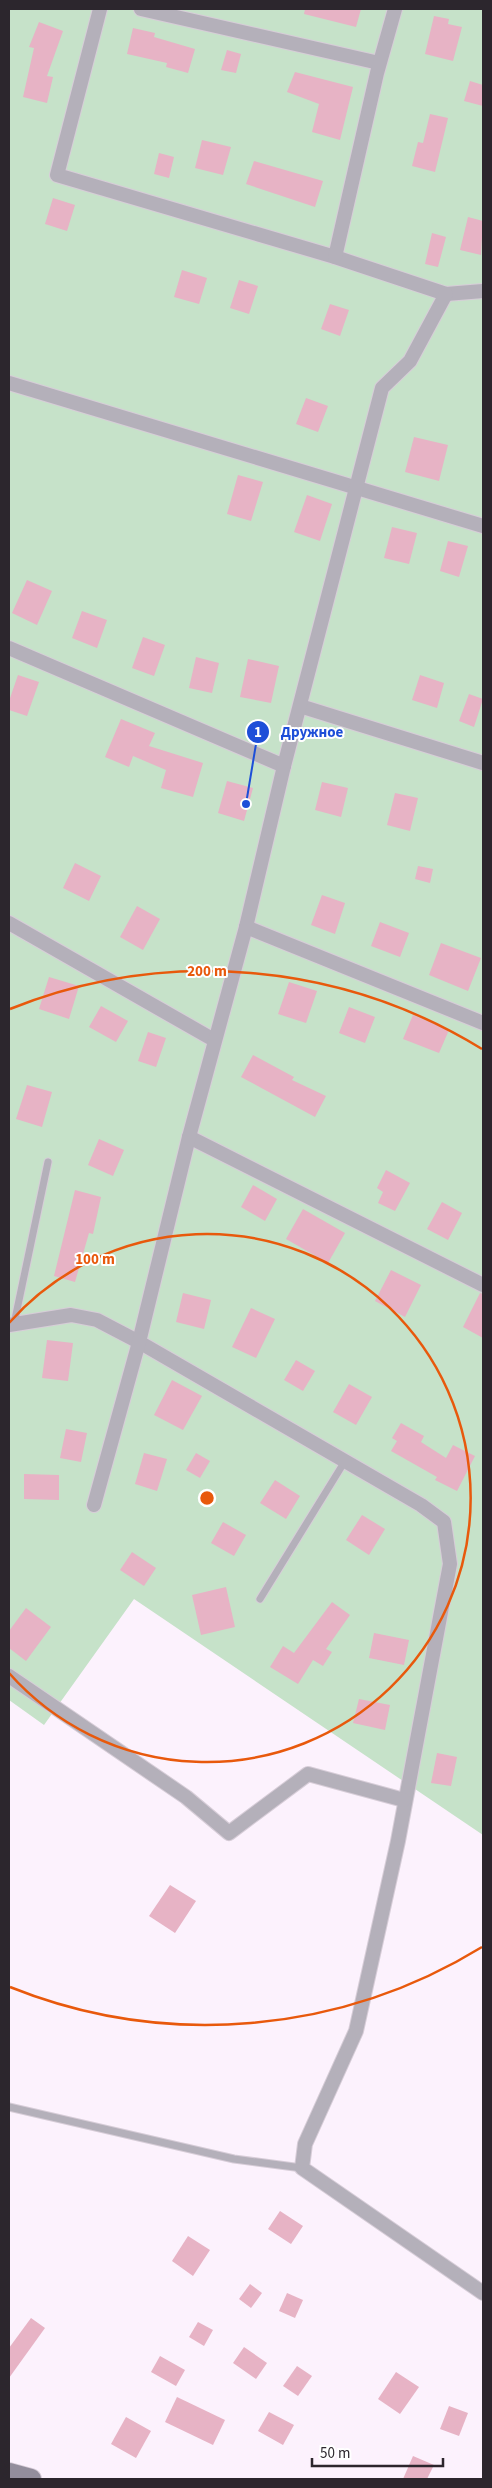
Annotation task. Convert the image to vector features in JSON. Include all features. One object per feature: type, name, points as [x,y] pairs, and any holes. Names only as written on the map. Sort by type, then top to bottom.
[{"type":"street","points":[[100,9],[58,175],[335,257],[446,294],[483,291]]},
{"type":"street","points":[[141,9],[379,63]]},
{"type":"street","points":[[335,257],[379,63],[395,9]]},
{"type":"street","points":[[94,1506],[139,1342],[214,1040],[246,927],[284,766],[382,388],[410,361],[446,294]]},
{"type":"street","points":[[9,383],[483,526]]},
{"type":"street","points":[[9,648],[284,766]]},
{"type":"street","points":[[300,706],[483,763]]},
{"type":"street","points":[[9,923],[214,1040]]},
{"type":"street","points":[[246,927],[483,1023]]},
{"type":"street","points":[[189,1137],[483,1285]]},
{"type":"street","points":[[11,1324],[71,1315],[97,1320],[139,1342],[422,1505],[444,1522],[450,1564],[404,1800],[398,1841],[356,2031],[305,2144],[302,2168],[483,2293]]},
{"type":"street","points":[[9,1676],[186,1797],[229,1833],[308,1774],[404,1800]]},
{"type":"street","points":[[9,2473],[31,2479]]},
{"type":"lane","points":[[11,1324],[48,1162]]},
{"type":"lane","points":[[260,1600],[345,1461]]},
{"type":"lane","points":[[9,2107],[234,2159],[302,2168]]},
{"type":"green space","points":[[9,9],[483,9],[483,1835],[134,1599],[44,1725],[9,1700]]},
{"type":"building","points":[[305,9],[361,9],[356,27],[304,14]]},
{"type":"building","points":[[434,16],[449,19],[448,24],[462,27],[453,61],[425,54]]},
{"type":"building","points":[[39,22],[63,31],[47,76],[53,77],[47,103],[23,97],[34,48],[29,47]]},
{"type":"building","points":[[133,28],[155,33],[154,37],[195,49],[188,73],[166,67],[167,63],[127,54]]},
{"type":"building","points":[[227,50],[241,54],[236,73],[221,70]]},
{"type":"building","points":[[295,72],[353,87],[340,140],[312,132],[319,104],[287,92]]},
{"type":"building","points":[[470,81],[483,85],[483,106],[464,101]]},
{"type":"building","points":[[430,114],[448,118],[435,172],[412,166],[418,142],[423,143]]},
{"type":"building","points":[[202,140],[231,147],[223,175],[195,168]]},
{"type":"building","points":[[159,153],[174,157],[169,178],[154,174]]},
{"type":"building","points":[[254,161],[323,181],[315,207],[246,184]]},
{"type":"building","points":[[53,198],[75,205],[67,231],[45,224]]},
{"type":"building","points":[[468,217],[483,221],[481,255],[460,250]]},
{"type":"building","points":[[432,233],[446,237],[438,267],[425,264]]},
{"type":"building","points":[[182,270],[207,278],[199,304],[174,297]]},
{"type":"building","points":[[239,280],[258,286],[249,314],[230,308]]},
{"type":"building","points":[[330,304],[349,310],[340,336],[321,329]]},
{"type":"building","points":[[306,398],[328,406],[318,432],[296,424]]},
{"type":"building","points":[[414,437],[448,445],[439,481],[405,472]]},
{"type":"building","points":[[238,475],[263,482],[251,521],[227,514]]},
{"type":"building","points":[[307,495],[332,504],[320,541],[294,532]]},
{"type":"building","points":[[392,527],[417,533],[409,564],[384,558]]},
{"type":"building","points":[[448,541],[468,546],[459,577],[440,571]]},
{"type":"building","points":[[27,580],[52,591],[37,625],[12,613]]},
{"type":"building","points":[[82,611],[107,620],[97,648],[72,638]]},
{"type":"building","points":[[143,637],[165,645],[154,676],[132,668]]},
{"type":"building","points":[[196,657],[219,663],[212,693],[189,688]]},
{"type":"building","points":[[248,659],[279,666],[271,703],[240,697]]},
{"type":"building","points":[[18,675],[39,682],[27,716],[9,710],[9,701]]},
{"type":"building","points":[[420,675],[444,683],[437,708],[412,700]]},
{"type":"building","points":[[469,694],[483,699],[474,727],[459,721]]},
{"type":"building","points":[[121,719],[155,733],[149,746],[203,763],[193,797],[161,788],[166,770],[133,756],[129,767],[105,757]]},
{"type":"building","points":[[227,781],[253,788],[244,821],[218,813]]},
{"type":"building","points":[[322,782],[348,788],[341,817],[315,810]]},
{"type":"building","points":[[395,793],[418,798],[410,831],[387,825]]},
{"type":"building","points":[[75,863],[101,876],[89,901],[63,888]]},
{"type":"building","points":[[418,866],[433,869],[430,883],[415,879]]},
{"type":"building","points":[[322,895],[345,903],[335,934],[311,925]]},
{"type":"building","points":[[137,906],[160,919],[143,950],[120,937]]},
{"type":"building","points":[[380,922],[409,933],[400,957],[371,946]]},
{"type":"building","points":[[441,943],[481,958],[468,991],[429,975]]},
{"type":"building","points":[[49,977],[79,986],[69,1019],[39,1009]]},
{"type":"building","points":[[289,982],[317,991],[306,1023],[278,1014]]},
{"type":"building","points":[[101,1006],[128,1021],[116,1042],[89,1027]]},
{"type":"building","points":[[349,1007],[375,1017],[365,1043],[339,1033]]},
{"type":"building","points":[[413,1015],[449,1030],[439,1053],[403,1039]]},
{"type":"building","points":[[148,1032],[166,1038],[156,1067],[138,1061]]},
{"type":"building","points":[[253,1055],[294,1077],[292,1080],[326,1096],[315,1117],[241,1077]]},
{"type":"building","points":[[27,1085],[52,1092],[42,1127],[16,1119]]},
{"type":"building","points":[[99,1139],[124,1150],[113,1176],[88,1165]]},
{"type":"building","points":[[386,1170],[410,1183],[395,1211],[378,1203],[383,1192],[377,1188]]},
{"type":"building","points":[[253,1185],[277,1199],[265,1221],[241,1207]]},
{"type":"building","points":[[75,1190],[101,1197],[93,1234],[89,1233],[75,1282],[54,1276]]},
{"type":"building","points":[[442,1202],[462,1213],[448,1240],[427,1229]]},
{"type":"building","points":[[303,1209],[345,1233],[328,1263],[286,1239]]},
{"type":"building","points":[[391,1270],[421,1285],[405,1317],[375,1301]]},
{"type":"building","points":[[183,1293],[211,1300],[204,1329],[176,1322]]},
{"type":"building","points":[[480,1293],[483,1294],[483,1338],[463,1327]]},
{"type":"building","points":[[251,1308],[275,1319],[256,1358],[232,1347]]},
{"type":"building","points":[[47,1340],[73,1343],[68,1381],[42,1378]]},
{"type":"building","points":[[296,1360],[315,1371],[303,1391],[284,1380]]},
{"type":"building","points":[[172,1380],[202,1396],[183,1430],[154,1415]]},
{"type":"building","points":[[349,1384],[372,1397],[356,1425],[333,1412]]},
{"type":"building","points":[[401,1423],[424,1436],[421,1442],[446,1458],[453,1445],[475,1456],[457,1491],[435,1480],[437,1477],[391,1451],[397,1441],[392,1438]]},
{"type":"building","points":[[66,1429],[87,1433],[81,1462],[60,1458]]},
{"type":"building","points":[[144,1453],[167,1459],[157,1491],[135,1484]]},
{"type":"building","points":[[196,1453],[210,1461],[200,1478],[186,1470]]},
{"type":"building","points":[[24,1474],[59,1475],[59,1500],[24,1499]]},
{"type":"building","points":[[275,1480],[300,1496],[286,1519],[260,1503]]},
{"type":"building","points":[[362,1515],[385,1529],[369,1555],[346,1540]]},
{"type":"building","points":[[223,1522],[246,1535],[234,1556],[211,1543]]},
{"type":"building","points":[[132,1552],[156,1568],[144,1586],[120,1570]]},
{"type":"building","points":[[226,1587],[235,1627],[201,1635],[192,1595]]},
{"type":"building","points":[[332,1602],[350,1615],[326,1649],[332,1652],[323,1666],[313,1660],[298,1684],[270,1667],[283,1646],[294,1653]]},
{"type":"building","points":[[26,1608],[51,1627],[26,1661],[9,1648],[9,1631]]},
{"type":"building","points":[[374,1633],[409,1640],[404,1665],[369,1658]]},
{"type":"building","points":[[359,1699],[390,1705],[385,1730],[353,1723]]},
{"type":"building","points":[[437,1753],[457,1757],[451,1786],[431,1783]]},
{"type":"building","points":[[170,1885],[196,1901],[175,1933],[149,1916]]},
{"type":"building","points":[[280,2211],[303,2226],[291,2244],[268,2229]]},
{"type":"building","points":[[188,2236],[210,2250],[193,2276],[172,2261]]},
{"type":"building","points":[[250,2284],[262,2293],[251,2308],[239,2299]]},
{"type":"building","points":[[287,2293],[303,2300],[295,2318],[279,2311]]},
{"type":"building","points":[[31,2318],[45,2328],[9,2378],[9,2348]]},
{"type":"building","points":[[198,2322],[213,2330],[204,2346],[189,2337]]},
{"type":"building","points":[[244,2347],[267,2363],[256,2379],[233,2363]]},
{"type":"building","points":[[160,2356],[185,2370],[176,2386],[151,2372]]},
{"type":"building","points":[[297,2366],[312,2376],[298,2396],[283,2386]]},
{"type":"building","points":[[396,2372],[419,2387],[400,2414],[378,2399]]},
{"type":"building","points":[[177,2397],[225,2420],[213,2445],[165,2422]]},
{"type":"building","points":[[449,2406],[468,2413],[459,2436],[440,2429]]},
{"type":"building","points":[[269,2412],[294,2425],[283,2445],[258,2431]]},
{"type":"building","points":[[126,2417],[151,2431],[136,2458],[111,2444]]},
{"type":"building","points":[[413,2456],[434,2465],[427,2479],[403,2479]]},
{"type":"place","name":"Дружное","points":[[246,804]]}]
